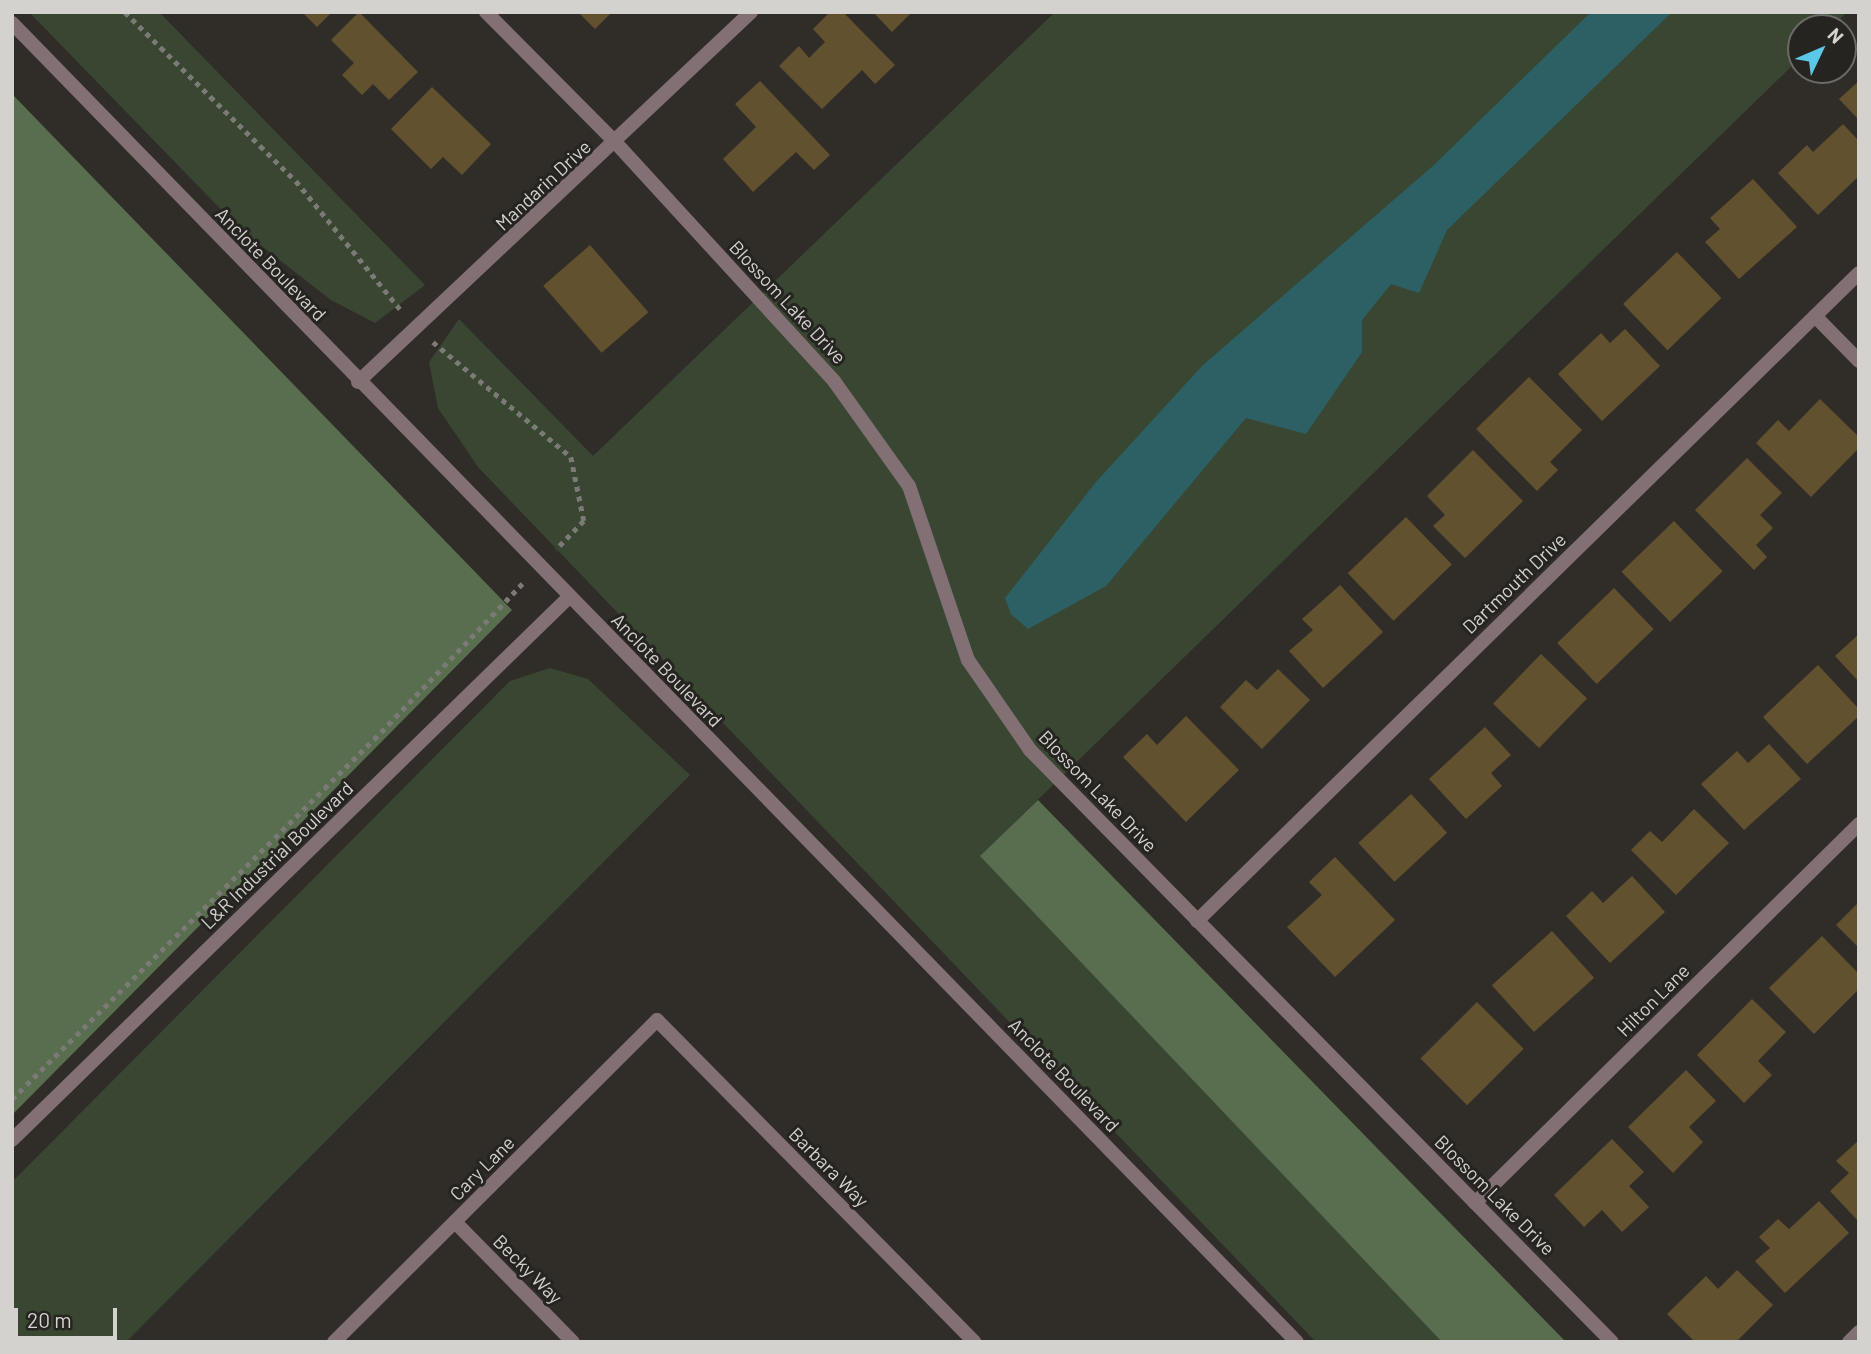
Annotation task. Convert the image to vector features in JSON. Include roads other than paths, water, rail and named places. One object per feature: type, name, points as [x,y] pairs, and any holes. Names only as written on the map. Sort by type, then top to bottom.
[{"type":"street","name":"Blossom Lake Drive","points":[[486,12],[616,143],[834,381],[909,486],[968,660],[1030,750],[1612,1342]]},
{"type":"street","name":"Mandarin Drive","points":[[358,382],[616,143],[751,12]]},
{"type":"street","name":"Anclote Boulevard","points":[[12,23],[358,382],[1297,1342]]},
{"type":"street","name":"Dartmouth Drive","points":[[1197,920],[1859,273]]},
{"type":"street","points":[[1815,316],[1859,361]]},
{"type":"street","name":"L&R Industrial Boulevard","points":[[12,1140],[569,597]]},
{"type":"street","name":"Hilton Lane","points":[[1475,1203],[1859,824]]},
{"type":"street","name":"Cary Lane","points":[[334,1342],[657,1020]]},
{"type":"street","name":"Barbara Way","points":[[657,1020],[974,1342]]},
{"type":"street","name":"Becky Way","points":[[455,1222],[573,1342]]},
{"type":"street","points":[[1849,1342],[1859,1332]]},
{"type":"water","points":[[1591,12],[1672,12],[1447,230],[1419,293],[1391,284],[1362,320],[1362,352],[1306,434],[1246,418],[1106,586],[1028,629],[1011,614],[1005,598],[1096,482],[1203,365],[1434,165]]}]
